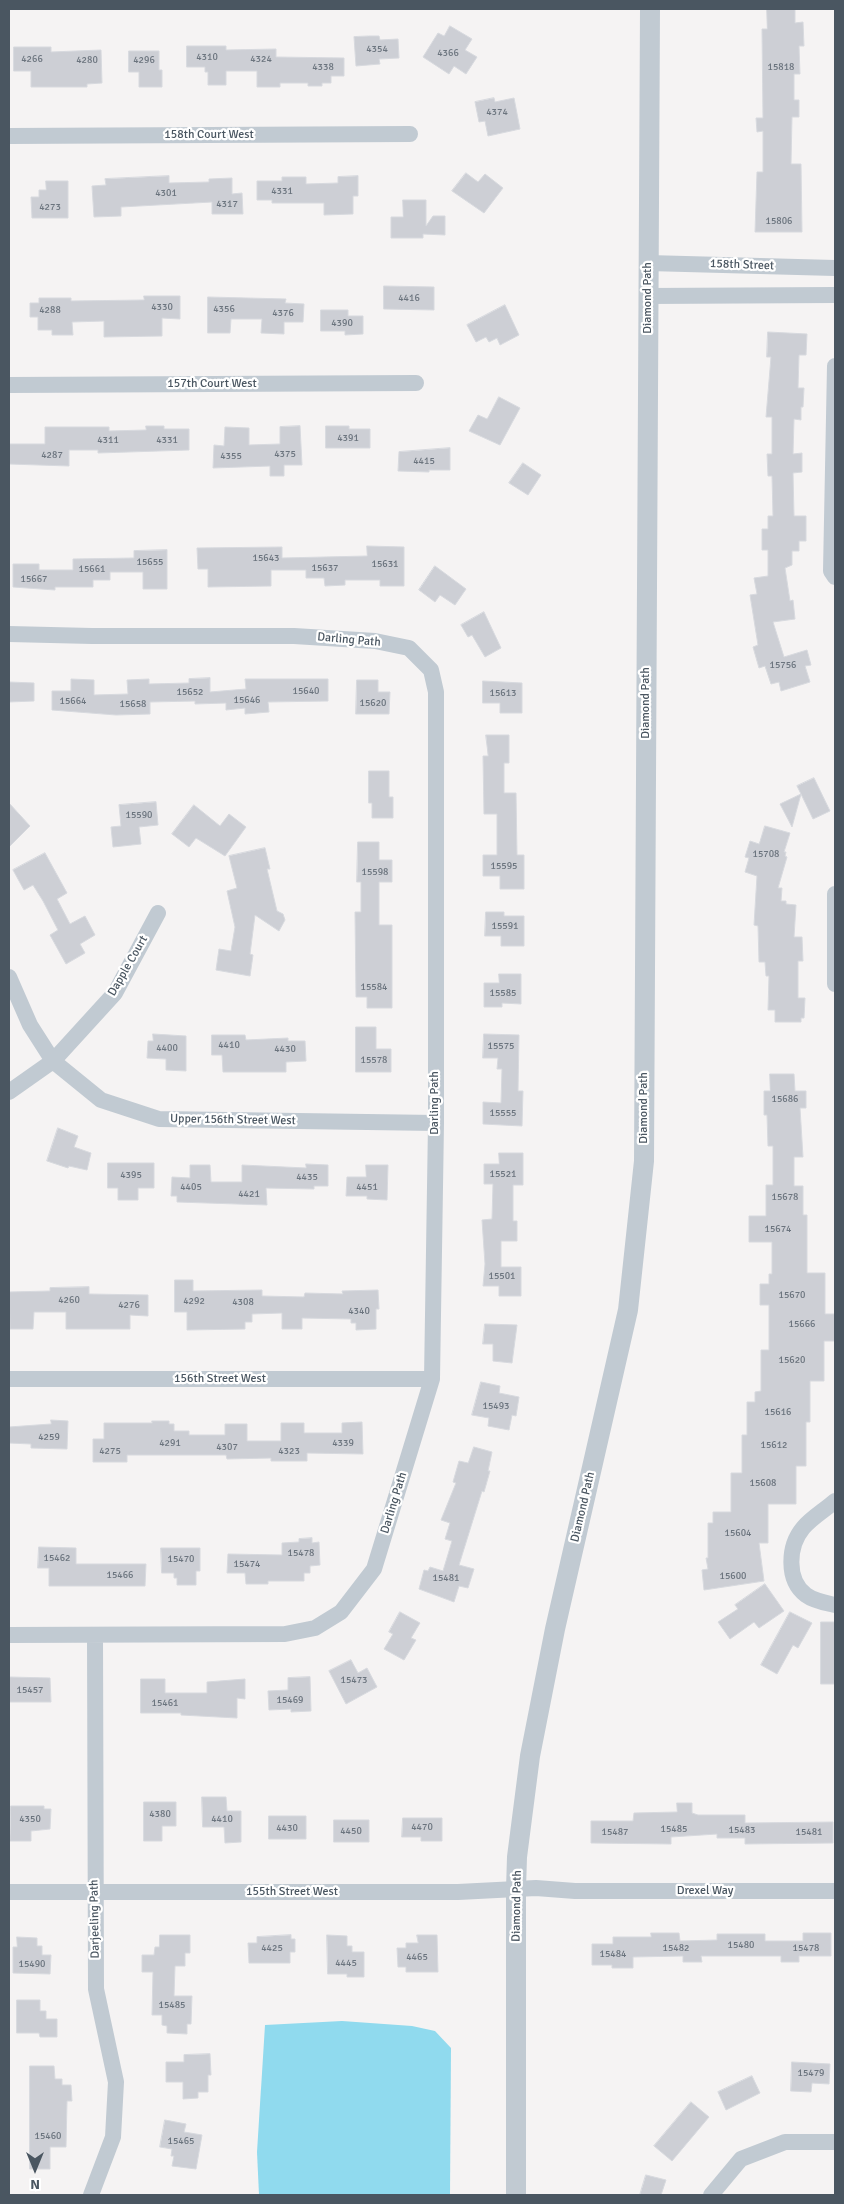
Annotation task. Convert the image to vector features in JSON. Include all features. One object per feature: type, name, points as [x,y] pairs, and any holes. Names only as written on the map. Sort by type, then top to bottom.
[{"type":"street","name":"Diamond Path","points":[[516,2195],[517,1857],[530,1756],[555,1629],[628,1310],[644,1161],[650,9]]},
{"type":"street","name":"158th Court West","points":[[9,136],[410,134]]},
{"type":"street","name":"158th Street","points":[[648,262],[835,268]]},
{"type":"street","points":[[648,296],[835,295]]},
{"type":"street","points":[[835,366],[831,571],[835,577]]},
{"type":"street","name":"157th Court West","points":[[9,385],[416,383]]},
{"type":"street","name":"Darling Path","points":[[9,634],[294,636],[375,641],[409,648],[431,670],[436,692],[436,1123],[432,1379],[374,1569],[341,1612],[315,1628],[285,1634],[9,1635]]},
{"type":"street","points":[[835,894],[835,984]]},
{"type":"street","name":"Dapple Court","points":[[9,1092],[53,1061],[115,993],[158,913]]},
{"type":"street","name":"Upper 156th Street West","points":[[9,976],[30,1025],[53,1061],[102,1100],[159,1119],[436,1123]]},
{"type":"street","name":"156th Street West","points":[[9,1379],[432,1379]]},
{"type":"street","points":[[835,1501],[803,1528],[794,1543],[790,1564],[796,1582],[805,1595],[820,1602],[835,1605]]},
{"type":"street","name":"Darjeeling Path","points":[[91,2195],[113,2137],[116,2082],[96,1989],[95,1636]]},
{"type":"street","name":"155th Street West","points":[[9,1892],[448,1892],[536,1888],[575,1891]]},
{"type":"street","name":"Drexel Way","points":[[575,1891],[835,1891]]},
{"type":"street","points":[[711,2195],[741,2159],[785,2142],[835,2142]]},
{"type":"water","points":[[342,2021],[412,2026],[435,2031],[451,2048],[450,2195],[259,2195],[257,2152],[265,2025]]},
{"type":"building","points":[[767,9],[795,9],[795,23],[803,22],[804,46],[799,46],[800,74],[794,74],[794,100],[799,100],[799,117],[792,117],[791,164],[801,164],[802,232],[755,232],[757,172],[763,172],[763,131],[757,132],[756,118],[763,118],[762,29],[767,29]]},
{"type":"building","points":[[450,26],[472,39],[465,50],[477,57],[466,74],[454,66],[449,74],[423,57],[438,33],[444,36]]},
{"type":"building","points":[[379,36],[380,40],[398,39],[399,58],[379,59],[380,64],[356,66],[354,37]]},
{"type":"building","points":[[187,46],[226,46],[226,50],[276,49],[276,57],[344,58],[344,76],[331,76],[331,83],[322,83],[322,86],[308,86],[308,83],[280,83],[280,87],[257,87],[257,71],[226,71],[226,85],[208,85],[208,72],[205,72],[205,67],[187,67]]},
{"type":"building","points":[[14,47],[51,47],[51,52],[101,50],[102,83],[87,84],[87,87],[31,87],[31,71],[14,71]]},
{"type":"building","points":[[129,51],[159,51],[159,70],[162,70],[162,87],[139,87],[139,72],[129,72]]},
{"type":"building","points":[[494,98],[495,102],[514,98],[520,129],[488,136],[485,121],[479,122],[475,102]]},
{"type":"building","points":[[466,173],[478,182],[485,174],[503,188],[484,213],[452,191]]},
{"type":"building","points":[[169,176],[169,183],[209,182],[209,179],[232,178],[232,194],[242,193],[243,214],[212,214],[212,202],[121,207],[121,216],[94,217],[92,186],[106,185],[105,179]]},
{"type":"building","points":[[358,176],[358,196],[353,196],[353,214],[324,215],[324,203],[272,203],[272,200],[257,200],[257,181],[282,181],[282,177],[306,177],[306,184],[338,183],[338,177]]},
{"type":"building","points":[[46,181],[68,181],[68,218],[32,218],[31,197],[39,197],[39,190],[46,190]]},
{"type":"building","points":[[403,200],[426,200],[426,226],[433,216],[445,216],[445,235],[423,234],[423,238],[391,238],[391,217],[403,217]]},
{"type":"building","points":[[384,286],[434,287],[434,310],[384,309]]},
{"type":"building","points":[[144,296],[180,296],[180,319],[162,318],[162,336],[104,337],[104,321],[72,322],[73,335],[52,335],[52,330],[38,330],[38,317],[30,317],[30,303],[39,303],[39,298],[71,298],[71,301],[144,300]]},
{"type":"building","points":[[208,297],[286,299],[285,303],[304,304],[303,322],[284,322],[284,334],[261,333],[262,319],[231,319],[230,333],[208,333]]},
{"type":"building","points":[[505,305],[519,335],[500,345],[497,338],[489,342],[486,337],[476,342],[467,325]]},
{"type":"building","points":[[321,310],[348,310],[348,316],[363,316],[363,334],[345,335],[345,331],[321,331]]},
{"type":"building","points":[[768,332],[807,334],[806,355],[799,355],[798,388],[804,388],[803,407],[801,407],[801,420],[794,419],[793,454],[802,453],[802,472],[793,473],[794,516],[806,516],[806,541],[799,541],[799,551],[792,551],[792,565],[785,568],[790,601],[793,600],[795,619],[773,622],[784,657],[807,650],[811,665],[805,666],[810,682],[781,691],[779,682],[771,684],[765,666],[759,668],[753,647],[758,645],[750,595],[757,594],[754,578],[768,576],[768,550],[762,550],[762,529],[768,529],[768,516],[773,516],[772,476],[768,476],[767,454],[772,454],[772,417],[766,417],[771,357],[767,357]]},
{"type":"building","points":[[499,397],[520,408],[500,445],[469,431],[478,415],[487,419]]},
{"type":"building","points":[[146,426],[164,426],[164,429],[189,429],[189,450],[98,453],[98,450],[69,450],[69,466],[9,464],[9,444],[45,444],[45,427],[109,427],[109,431],[146,430]]},
{"type":"building","points":[[300,426],[302,465],[284,465],[284,476],[270,476],[270,466],[213,468],[214,445],[224,446],[225,427],[249,428],[249,445],[280,444],[280,427]]},
{"type":"building","points":[[326,426],[349,426],[349,429],[370,429],[370,448],[326,448]]},
{"type":"building","points":[[450,448],[450,470],[429,470],[429,472],[398,471],[399,452]]},
{"type":"building","points":[[523,463],[541,475],[528,495],[509,483]]},
{"type":"building","points":[[367,546],[404,547],[404,586],[380,586],[380,580],[345,580],[345,585],[325,586],[324,578],[306,578],[306,570],[271,570],[271,586],[208,587],[208,569],[198,569],[197,548],[282,547],[282,558],[367,556]]},
{"type":"building","points":[[167,550],[167,589],[143,589],[143,572],[110,572],[110,580],[93,580],[93,587],[55,587],[55,590],[13,587],[13,564],[39,564],[39,570],[73,570],[73,559],[134,558],[134,551]]},
{"type":"building","points":[[435,566],[466,589],[455,605],[440,595],[435,602],[419,590]]},
{"type":"building","points":[[484,612],[501,648],[485,657],[472,635],[468,637],[461,625]]},
{"type":"building","points":[[210,678],[210,692],[246,689],[245,679],[328,679],[328,701],[268,702],[269,712],[245,714],[245,708],[226,710],[226,703],[195,704],[195,701],[150,702],[150,714],[116,715],[52,710],[52,691],[71,691],[71,679],[94,680],[94,695],[128,694],[127,680],[149,679],[149,684],[189,683],[189,679]]},
{"type":"building","points":[[357,680],[378,680],[378,692],[390,692],[389,714],[356,714]]},
{"type":"building","points":[[483,681],[522,683],[522,713],[500,713],[500,703],[483,703]]},
{"type":"building","points":[[9,682],[34,683],[34,701],[9,702]]},
{"type":"building","points":[[486,735],[509,735],[509,763],[504,763],[504,793],[516,793],[517,855],[524,855],[524,889],[500,889],[500,876],[483,876],[483,855],[497,855],[497,814],[484,814],[483,756],[488,756]]},
{"type":"building","points":[[369,771],[389,771],[389,797],[393,797],[393,818],[372,818],[372,803],[369,803]]},
{"type":"building","points":[[814,778],[830,811],[813,819],[797,786]]},
{"type":"building","points":[[801,794],[792,827],[780,804]]},
{"type":"building","points":[[156,802],[158,825],[139,827],[141,844],[113,847],[111,827],[121,826],[119,805]]},
{"type":"building","points":[[9,803],[30,826],[9,847]]},
{"type":"building","points":[[194,805],[220,826],[229,814],[246,827],[225,856],[196,838],[189,847],[172,834]]},
{"type":"building","points":[[765,826],[790,833],[784,852],[786,852],[785,856],[787,857],[778,888],[782,888],[781,901],[786,901],[786,904],[796,905],[794,937],[802,937],[803,961],[798,961],[798,998],[805,998],[804,1018],[801,1018],[801,1022],[775,1022],[775,1010],[768,1010],[769,976],[766,976],[765,962],[759,962],[758,926],[754,925],[757,876],[745,872],[749,858],[745,857],[750,841],[759,844]]},
{"type":"building","points":[[358,842],[379,842],[379,860],[392,860],[392,882],[379,882],[379,925],[392,925],[392,1008],[367,1008],[367,997],[356,997],[355,912],[361,912],[361,882],[357,882]]},
{"type":"building","points":[[265,848],[270,869],[267,869],[277,911],[283,914],[285,920],[279,931],[255,915],[250,954],[253,955],[250,976],[216,970],[219,949],[231,951],[235,927],[227,891],[237,888],[229,856]]},
{"type":"building","points":[[45,853],[67,893],[57,899],[70,924],[85,916],[95,935],[80,944],[85,953],[66,964],[50,935],[58,930],[43,901],[33,885],[24,890],[13,870]]},
{"type":"building","points":[[486,912],[504,912],[504,916],[524,916],[524,946],[501,946],[501,936],[485,936]]},
{"type":"building","points":[[499,974],[521,974],[521,1004],[502,1003],[502,1007],[484,1007],[484,983],[499,983]]},
{"type":"building","points":[[356,1027],[376,1027],[376,1049],[391,1049],[391,1072],[356,1072]]},
{"type":"building","points":[[153,1034],[186,1036],[186,1071],[166,1070],[166,1059],[147,1058],[148,1041],[153,1041]]},
{"type":"building","points":[[484,1034],[519,1035],[518,1091],[523,1091],[522,1126],[483,1124],[483,1102],[501,1103],[502,1069],[497,1069],[498,1058],[483,1058]]},
{"type":"building","points":[[212,1035],[245,1035],[246,1040],[288,1038],[288,1041],[305,1041],[306,1061],[286,1062],[286,1072],[223,1072],[222,1055],[212,1055]]},
{"type":"building","points":[[770,1074],[794,1074],[795,1091],[806,1091],[806,1108],[800,1108],[803,1157],[794,1157],[794,1186],[803,1186],[803,1215],[807,1215],[807,1273],[825,1273],[825,1314],[835,1314],[835,1341],[824,1341],[824,1381],[810,1381],[810,1422],[806,1422],[806,1466],[796,1466],[796,1504],[768,1504],[768,1543],[759,1543],[764,1581],[704,1590],[702,1570],[708,1569],[706,1558],[708,1558],[708,1523],[713,1523],[713,1512],[731,1512],[731,1473],[742,1473],[742,1435],[747,1435],[747,1402],[755,1402],[755,1392],[761,1391],[761,1350],[769,1350],[769,1305],[760,1305],[760,1284],[769,1284],[769,1274],[772,1274],[772,1242],[749,1242],[749,1216],[766,1216],[766,1185],[773,1185],[773,1146],[768,1146],[767,1115],[764,1115],[764,1091],[770,1091]]},
{"type":"building","points":[[58,1128],[78,1136],[74,1147],[91,1153],[87,1170],[69,1166],[68,1168],[47,1161]]},
{"type":"building","points":[[499,1153],[523,1153],[523,1185],[513,1185],[513,1221],[517,1221],[517,1241],[501,1241],[501,1267],[521,1267],[521,1296],[499,1296],[499,1286],[483,1286],[485,1264],[482,1220],[492,1219],[493,1184],[484,1184],[484,1164],[499,1164]]},
{"type":"building","points":[[108,1163],[154,1163],[154,1188],[138,1188],[138,1200],[118,1200],[118,1188],[108,1188]]},
{"type":"building","points":[[306,1164],[328,1165],[328,1186],[314,1186],[314,1189],[266,1188],[267,1205],[177,1202],[177,1196],[171,1196],[172,1177],[190,1178],[190,1165],[210,1165],[211,1182],[242,1182],[242,1165],[306,1168]]},
{"type":"building","points":[[366,1165],[388,1165],[387,1200],[367,1199],[367,1196],[346,1196],[347,1177],[366,1177]]},
{"type":"building","points":[[175,1280],[193,1280],[193,1291],[262,1290],[262,1296],[304,1297],[305,1293],[343,1294],[342,1291],[378,1290],[379,1309],[376,1309],[376,1329],[356,1330],[356,1323],[351,1323],[351,1319],[302,1318],[302,1329],[282,1329],[282,1313],[252,1314],[252,1322],[245,1322],[245,1329],[187,1330],[187,1312],[175,1312]]},
{"type":"building","points":[[89,1287],[89,1294],[148,1295],[148,1316],[130,1315],[130,1329],[66,1329],[66,1312],[34,1312],[33,1329],[10,1329],[9,1292],[50,1291],[50,1288]]},
{"type":"building","points":[[485,1324],[517,1325],[512,1363],[493,1361],[493,1344],[483,1344]]},
{"type":"building","points":[[481,1382],[500,1386],[499,1393],[519,1397],[516,1416],[512,1415],[509,1430],[488,1426],[489,1418],[472,1415]]},
{"type":"building","points":[[51,1420],[68,1421],[67,1449],[31,1448],[31,1444],[9,1443],[9,1427],[51,1424]]},
{"type":"building","points":[[152,1421],[169,1421],[169,1424],[174,1424],[174,1431],[189,1431],[189,1435],[225,1435],[225,1424],[247,1424],[247,1441],[281,1441],[281,1423],[304,1423],[304,1433],[342,1433],[342,1423],[362,1422],[363,1454],[307,1453],[307,1461],[271,1461],[271,1458],[227,1459],[226,1455],[127,1455],[127,1462],[93,1462],[93,1439],[104,1439],[104,1423],[152,1423]]},
{"type":"building","points":[[474,1447],[492,1452],[488,1471],[490,1471],[459,1565],[474,1569],[468,1588],[459,1586],[454,1602],[419,1589],[424,1570],[428,1571],[430,1567],[443,1571],[452,1541],[445,1539],[450,1523],[441,1520],[456,1483],[453,1482],[459,1461],[468,1463]]},
{"type":"building","points":[[312,1538],[312,1543],[319,1542],[320,1565],[310,1566],[310,1573],[304,1573],[304,1581],[268,1581],[268,1584],[246,1584],[245,1573],[227,1573],[228,1554],[282,1555],[282,1543],[299,1542],[299,1539]]},
{"type":"building","points":[[39,1547],[76,1548],[76,1564],[146,1564],[145,1586],[49,1586],[49,1568],[38,1568]]},
{"type":"building","points":[[161,1548],[200,1548],[200,1571],[196,1571],[196,1585],[177,1585],[177,1578],[174,1578],[174,1573],[162,1573]]},
{"type":"building","points":[[765,1584],[784,1611],[759,1628],[754,1622],[730,1639],[718,1622],[738,1609],[735,1605]]},
{"type":"building","points":[[400,1612],[420,1623],[411,1638],[416,1640],[404,1660],[384,1649],[393,1634],[389,1632]]},
{"type":"building","points":[[790,1612],[812,1623],[798,1648],[793,1645],[777,1674],[761,1665]]},
{"type":"building","points":[[821,1622],[835,1622],[835,1684],[821,1684]]},
{"type":"building","points":[[351,1660],[358,1673],[367,1668],[377,1687],[346,1704],[329,1671]]},
{"type":"building","points":[[9,1677],[50,1678],[51,1702],[9,1702]]},
{"type":"building","points":[[310,1677],[311,1711],[291,1712],[291,1709],[269,1710],[268,1691],[288,1690],[288,1678]]},
{"type":"building","points":[[141,1679],[165,1679],[165,1693],[207,1693],[207,1682],[245,1679],[245,1699],[237,1698],[237,1718],[181,1715],[181,1713],[141,1713]]},
{"type":"building","points":[[202,1797],[226,1797],[227,1811],[241,1811],[241,1842],[225,1843],[224,1827],[203,1827]]},
{"type":"building","points":[[144,1802],[176,1802],[176,1826],[162,1826],[162,1841],[144,1841]]},
{"type":"building","points":[[677,1803],[692,1803],[692,1813],[698,1815],[745,1815],[745,1823],[833,1822],[833,1843],[745,1844],[745,1838],[717,1838],[717,1834],[671,1837],[671,1844],[591,1843],[591,1821],[633,1821],[634,1813],[677,1812]]},
{"type":"building","points":[[11,1806],[44,1806],[44,1809],[51,1809],[50,1829],[31,1831],[31,1841],[10,1841]]},
{"type":"building","points":[[269,1816],[306,1816],[306,1839],[269,1839]]},
{"type":"building","points":[[403,1818],[442,1818],[442,1841],[421,1841],[421,1837],[402,1837]]},
{"type":"building","points":[[334,1820],[369,1820],[369,1842],[334,1842]]},
{"type":"building","points":[[651,1933],[679,1933],[680,1941],[717,1940],[717,1934],[765,1934],[765,1941],[803,1941],[803,1933],[831,1933],[831,1956],[799,1956],[799,1962],[781,1962],[781,1956],[701,1956],[702,1962],[683,1962],[683,1956],[633,1957],[633,1968],[612,1968],[612,1965],[592,1965],[592,1944],[613,1944],[613,1937],[651,1937]]},
{"type":"building","points":[[160,1935],[190,1935],[190,1953],[185,1953],[185,1966],[175,1966],[174,1996],[192,1996],[191,2024],[187,2024],[187,2034],[167,2033],[167,2026],[162,2025],[162,2015],[152,2015],[153,1972],[142,1972],[142,1955],[154,1955],[155,1947],[159,1947]]},
{"type":"building","points":[[291,1935],[291,1939],[295,1939],[295,1952],[290,1952],[290,1963],[249,1963],[248,1943],[257,1943],[257,1937]]},
{"type":"building","points":[[327,1935],[347,1936],[347,1946],[352,1946],[352,1952],[364,1952],[364,1977],[347,1977],[347,1974],[328,1974]]},
{"type":"building","points":[[417,1935],[437,1935],[438,1972],[406,1972],[406,1967],[398,1967],[397,1948],[406,1948],[406,1943],[418,1943]]},
{"type":"building","points":[[17,1937],[37,1938],[37,1946],[42,1946],[42,1955],[51,1955],[50,1974],[13,1973],[13,1947],[17,1947]]},
{"type":"building","points":[[17,2000],[40,2000],[40,2011],[46,2011],[46,2019],[57,2019],[57,2037],[40,2037],[39,2033],[17,2033]]},
{"type":"building","points":[[210,2054],[211,2075],[208,2075],[208,2092],[198,2092],[198,2098],[183,2099],[183,2082],[166,2082],[166,2062],[184,2062],[184,2055]]},
{"type":"building","points":[[792,2062],[830,2064],[829,2084],[812,2083],[811,2092],[791,2091]]},
{"type":"building","points":[[30,2066],[54,2066],[55,2079],[62,2079],[62,2085],[71,2085],[72,2101],[67,2101],[66,2147],[50,2147],[50,2169],[30,2169]]},
{"type":"building","points":[[752,2076],[760,2093],[726,2110],[718,2092]]},
{"type":"building","points":[[691,2102],[709,2117],[672,2161],[654,2146]]},
{"type":"building","points":[[165,2120],[186,2124],[184,2132],[202,2135],[196,2169],[172,2166],[174,2156],[171,2156],[172,2149],[160,2147]]},
{"type":"building","points":[[646,2175],[666,2180],[661,2195],[640,2195]]}]
